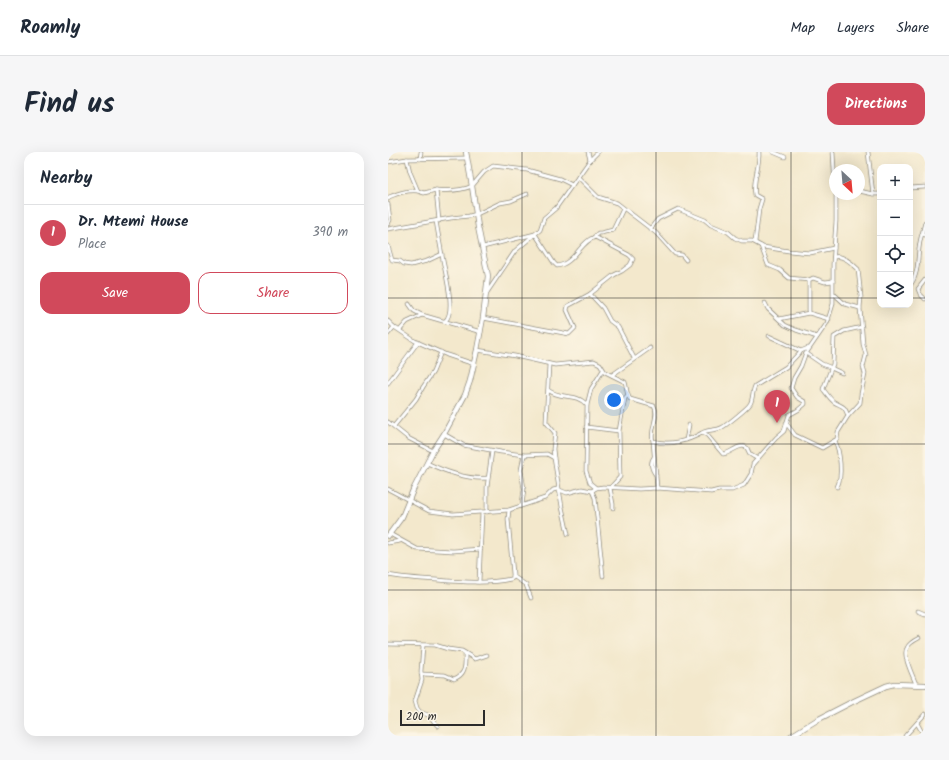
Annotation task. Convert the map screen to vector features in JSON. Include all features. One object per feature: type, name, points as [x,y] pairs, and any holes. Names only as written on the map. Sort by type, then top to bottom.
[{"type":"main road","points":[[389,535],[402,516],[408,500],[433,451],[465,395],[477,350],[483,318],[488,276],[478,227],[466,152]]},
{"type":"main road","points":[[791,736],[852,702],[886,686],[894,684],[925,685]]},
{"type":"street","points":[[420,159],[421,152]]},
{"type":"street","points":[[588,152],[590,160]]},
{"type":"street","points":[[486,294],[515,251],[540,230],[544,218],[556,208],[590,160],[598,152]]},
{"type":"street","points":[[755,242],[759,209],[762,199],[755,195],[754,190],[760,162],[759,152]]},
{"type":"street","points":[[773,152],[785,157]]},
{"type":"street","points":[[833,152],[834,164]]},
{"type":"street","points":[[868,152],[873,194]]},
{"type":"street","points":[[388,162],[407,159],[467,158]]},
{"type":"street","points":[[407,159],[418,191]]},
{"type":"street","points":[[388,199],[389,197],[411,190],[424,193],[436,190],[460,190],[472,186],[484,172],[493,166],[535,172],[560,179],[572,186]]},
{"type":"street","points":[[578,177],[598,197],[613,201],[660,237],[675,254],[682,255],[686,260]]},
{"type":"street","points":[[411,190],[414,183]]},
{"type":"street","points":[[913,188],[925,187]]},
{"type":"street","points":[[436,190],[442,254],[449,288],[449,318],[445,321]]},
{"type":"street","points":[[865,192],[877,194]]},
{"type":"street","points":[[388,229],[477,214],[500,203],[511,201],[527,194]]},
{"type":"street","points":[[388,490],[429,511],[435,513],[453,514],[509,510],[544,498],[555,490],[567,493],[582,489],[592,491],[596,488],[657,488],[690,489],[701,492],[736,490],[741,487],[752,472],[753,464],[782,432],[789,415],[805,404],[805,402],[797,397],[791,388],[794,378],[809,348],[829,319],[834,304],[833,281],[836,200]]},
{"type":"street","points":[[388,204],[390,220],[388,224]]},
{"type":"street","points":[[535,234],[557,266],[567,262],[598,233],[601,234],[613,230],[623,209]]},
{"type":"street","points":[[650,229],[658,219],[678,209],[725,230],[738,240],[750,240],[755,242],[760,246],[768,265],[780,270],[792,279],[809,280],[813,278],[825,282],[833,281]]},
{"type":"street","points":[[913,279],[916,274],[918,247],[923,234],[925,222]]},
{"type":"street","points":[[483,247],[535,234]]},
{"type":"street","points":[[483,318],[569,334],[575,328],[567,310],[568,306],[590,294],[614,275],[622,271],[630,265],[633,259],[597,237],[594,237]]},
{"type":"street","points":[[388,246],[392,260],[400,261],[403,264],[408,265],[427,261],[442,254]]},
{"type":"street","points":[[760,246],[810,253],[834,248]]},
{"type":"street","points":[[786,424],[795,434],[821,448],[825,448],[835,441],[838,432],[848,416],[860,403],[865,374],[862,367],[866,355],[863,344],[858,269],[841,257],[834,257]]},
{"type":"street","points":[[809,280],[809,314]]},
{"type":"street","points":[[925,280],[918,289],[920,294],[925,299]]},
{"type":"street","points":[[590,294],[610,320],[618,327],[634,358]]},
{"type":"street","points":[[834,294],[845,304],[860,308]]},
{"type":"street","points":[[765,303],[768,309],[789,327],[817,337]]},
{"type":"street","points":[[409,304],[414,311],[422,316],[445,321],[480,332]]},
{"type":"street","points":[[779,319],[809,314],[829,319]]},
{"type":"street","points":[[400,330],[407,322],[422,316]]},
{"type":"street","points":[[388,321],[394,327],[418,342],[474,364]]},
{"type":"street","points":[[388,334],[394,327]]},
{"type":"street","points":[[848,416],[845,408],[834,401],[824,390],[824,386],[832,368],[834,337],[844,331],[862,328]]},
{"type":"street","points":[[769,336],[801,351]]},
{"type":"street","points":[[388,383],[418,342]]},
{"type":"street","points":[[612,375],[650,348]]},
{"type":"street","points":[[653,441],[662,443],[686,440],[706,431],[718,429],[728,425],[749,406],[755,386],[786,367],[801,351],[809,348]]},
{"type":"street","points":[[477,350],[515,356],[549,364],[562,365],[594,361],[598,362],[603,370],[608,374],[625,382],[628,395],[632,400],[652,405],[656,408],[652,432],[655,450],[654,458],[657,488]]},
{"type":"street","points":[[394,426],[416,399],[433,372],[441,352]]},
{"type":"street","points":[[806,354],[822,364],[842,373]]},
{"type":"street","points":[[549,364],[546,422],[555,433],[553,452],[568,534]]},
{"type":"street","points":[[596,488],[590,483],[586,471],[587,405],[591,389],[603,370]]},
{"type":"street","points":[[548,390],[558,395],[578,398],[587,405]]},
{"type":"street","points":[[610,488],[620,477],[619,431],[625,398],[628,395]]},
{"type":"street","points":[[388,422],[408,438],[433,451]]},
{"type":"street","points":[[686,440],[689,425]]},
{"type":"street","points":[[586,427],[619,431]]},
{"type":"street","points":[[702,433],[706,435],[723,454],[742,447],[747,449],[752,456],[758,459]]},
{"type":"street","points":[[444,434],[463,445],[492,451],[524,455],[547,454],[553,452]]},
{"type":"street","points":[[835,441],[838,446],[840,456],[840,480],[837,486]]},
{"type":"street","points":[[487,512],[488,478],[492,451]]},
{"type":"street","points":[[547,454],[554,458]]},
{"type":"street","points":[[522,505],[524,489],[521,470],[524,455]]},
{"type":"street","points":[[427,463],[449,473],[477,478],[488,478]]},
{"type":"street","points":[[610,488],[613,508]]},
{"type":"street","points":[[592,491],[595,498],[603,576]]},
{"type":"street","points":[[388,575],[409,579],[479,582],[511,580],[513,576],[508,519],[509,510]]},
{"type":"street","points":[[479,582],[481,549],[480,525],[482,512]]},
{"type":"street","points":[[389,535],[419,550],[453,551],[481,549]]},
{"type":"street","points":[[388,543],[400,541]]},
{"type":"street","points":[[513,576],[526,585],[531,598]]},
{"type":"street","points":[[918,611],[925,614]]},
{"type":"street","points":[[916,684],[906,658],[906,650],[907,647],[919,638]]},
{"type":"street","points":[[388,644],[423,646],[435,645],[462,651],[475,659],[487,655]]},
{"type":"street","points":[[423,646],[422,680],[416,698],[416,704],[420,712],[428,715],[438,726]]},
{"type":"street","points":[[421,674],[445,675],[454,679],[459,677],[465,667],[465,653]]},
{"type":"street","points":[[905,736],[925,714]]},
{"type":"street","points":[[917,723],[924,736]]},
{"type":"place","name":"Dr. Mtemi House","points":[[777,423]]}]
